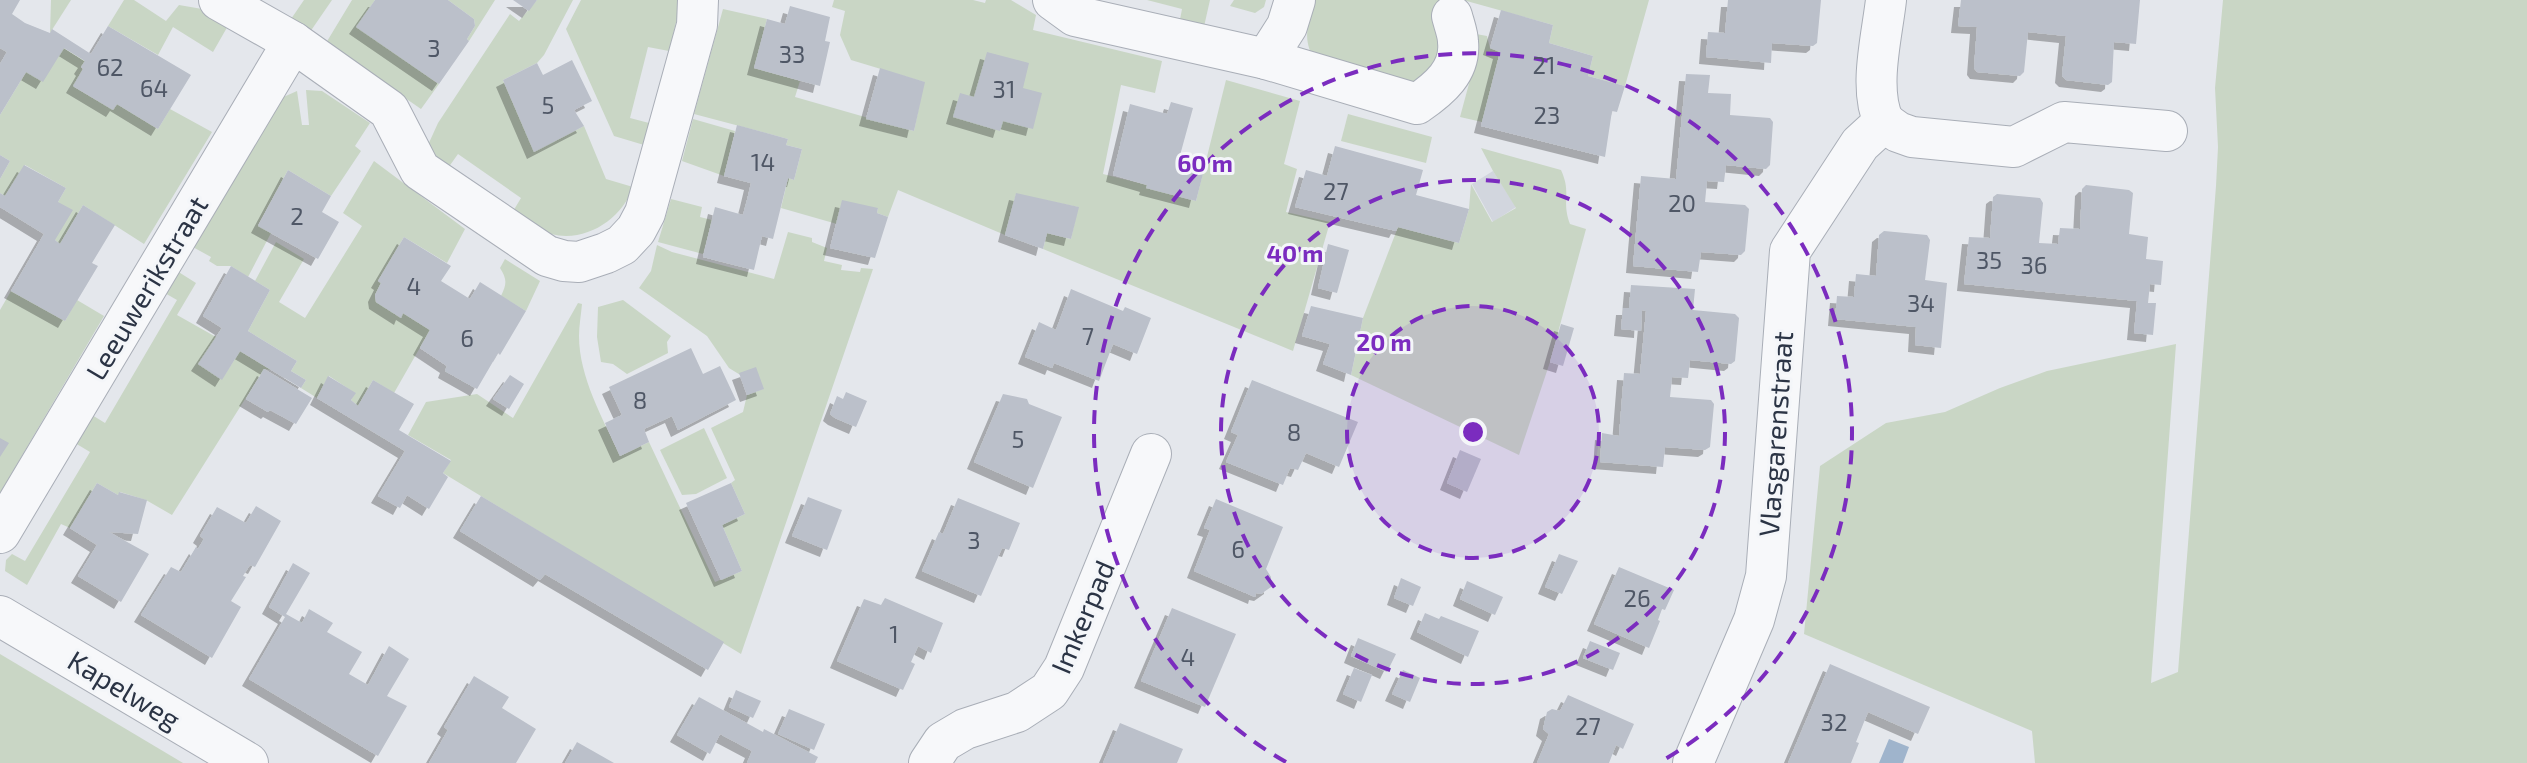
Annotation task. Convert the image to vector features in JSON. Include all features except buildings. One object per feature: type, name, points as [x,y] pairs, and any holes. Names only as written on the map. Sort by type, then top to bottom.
[{"type":"street","points":[[219,0],[293,42],[389,110],[420,170],[534,249],[564,261],[579,262],[622,245],[636,230],[645,213],[697,25],[698,0]]},
{"type":"street","points":[[1053,0],[1075,16],[1266,59],[1417,104],[1439,89],[1453,71],[1459,44],[1452,16]]},
{"type":"street","points":[[1266,59],[1287,26],[1295,0]]},
{"type":"street","points":[[1886,0],[1876,90],[1878,109],[1884,122],[1898,132],[1912,137],[2014,147],[2064,122],[2167,131]]},
{"type":"street","name":"Leeuwerikstraat","points":[[0,533],[293,42]]},
{"type":"street","name":"Vlasgarenstraat","points":[[1693,763],[1754,620],[1766,576],[1790,251],[1860,144],[1884,122]]},
{"type":"street","name":"Imkerpad","points":[[929,763],[943,742],[965,729],[1017,712],[1049,691],[1064,668],[1151,454]]},
{"type":"street","name":"Kapelweg","points":[[0,616],[248,763]]},
{"type":"shaded area","points":[[1493,171],[1516,207],[1493,222],[1472,184]]},
{"type":"green space","points":[[51,0],[71,0],[50,33]]},
{"type":"green space","points":[[124,0],[134,0],[166,21],[179,5],[208,10],[229,24],[213,52],[173,27],[158,55],[108,26]]},
{"type":"green space","points":[[304,0],[332,0],[310,32],[291,19]]},
{"type":"green space","points":[[352,0],[375,0],[357,27],[439,84],[421,109],[326,43]]},
{"type":"green space","points":[[448,0],[495,0],[469,41],[467,39],[475,26],[474,19]]},
{"type":"green space","points":[[537,0],[573,0],[537,63],[503,80],[534,151],[584,126],[606,179],[633,187],[628,199],[611,218],[589,232],[577,235],[551,234],[531,225],[512,213],[521,198],[458,154],[448,168],[437,160],[428,145],[438,123],[510,14],[519,21]]},
{"type":"green space","points":[[581,0],[678,0],[679,10],[669,51],[648,47],[630,118],[649,123],[644,145],[614,136],[566,29]]},
{"type":"green space","points":[[834,0],[973,0],[985,3],[986,0],[1011,0],[1036,15],[1033,30],[1162,61],[1155,93],[1121,85],[1103,174],[1196,201],[1226,80],[1300,101],[1284,164],[1297,169],[1286,212],[1330,222],[1293,351],[1043,249],[1047,233],[1071,239],[1078,207],[1016,194],[1005,235],[898,190],[888,217],[877,213],[878,208],[837,224],[781,208],[788,178],[794,180],[802,149],[786,145],[788,139],[694,114],[723,9],[767,19],[754,68],[800,81],[795,97],[914,131],[924,82],[851,60],[840,35],[845,11],[832,7]]},
{"type":"green space","points":[[1147,0],[1210,0],[1203,31],[1179,25],[1182,9]]},
{"type":"green space","points":[[1234,0],[1266,0],[1264,7],[1255,13],[1230,6]]},
{"type":"green space","points":[[1314,0],[1439,0],[1434,15],[1441,59],[1412,86],[1313,57],[1307,36]]},
{"type":"green space","points":[[1463,0],[1649,0],[1625,86],[1588,76],[1593,56],[1549,43],[1553,25]]},
{"type":"green space","points":[[2223,0],[2527,0],[2527,763],[2035,763],[2032,731],[1804,634],[1820,466],[1886,423],[1945,412],[2047,371],[2176,344],[2151,683],[2178,672],[2216,186],[2215,88]]},
{"type":"green space","points":[[1476,34],[1487,36],[1490,48],[1500,52],[1482,122],[1460,117],[1477,54]]},
{"type":"green space","points":[[64,48],[85,61],[74,87],[112,109],[117,104],[158,129],[170,109],[212,132],[144,244],[83,205],[60,244],[55,240],[58,202],[66,188],[25,165],[5,196],[0,193],[0,179],[10,161],[0,155],[0,115],[26,72]]},
{"type":"green space","points":[[306,90],[322,91],[370,123],[355,146],[361,151],[331,196],[288,170],[258,225],[271,233],[248,277],[231,266],[217,266],[209,261],[211,257],[191,246],[279,99],[297,91],[302,125],[309,125]]},
{"type":"green space","points":[[1348,114],[1432,137],[1426,163],[1341,141]]},
{"type":"green space","points":[[693,119],[735,131],[724,176],[682,161]]},
{"type":"green space","points":[[1481,148],[1561,170],[1566,185],[1566,209],[1570,224],[1586,229],[1550,362],[1519,455],[1351,375],[1363,318],[1398,227],[1459,243],[1469,209],[1471,184],[1492,222],[1516,208]]},
{"type":"green space","points":[[374,161],[465,229],[447,263],[404,237],[378,281],[381,283],[375,295],[376,302],[400,317],[403,313],[430,330],[394,393],[373,380],[358,406],[351,400],[355,393],[329,376],[317,398],[301,388],[306,380],[291,371],[297,361],[248,331],[270,290],[255,281],[276,242],[304,259],[279,302],[305,318],[362,226],[343,213]]},
{"type":"green space","points":[[671,199],[702,207],[700,217],[712,220],[703,254],[658,242]]},
{"type":"green space","points":[[788,232],[812,238],[812,242],[827,248],[824,261],[842,265],[841,270],[860,272],[861,268],[873,269],[741,654],[443,473],[451,460],[408,435],[426,402],[477,394],[513,418],[578,303],[582,304],[579,336],[583,367],[593,398],[620,456],[649,442],[715,582],[742,571],[722,525],[745,514],[731,483],[735,480],[711,428],[743,412],[747,395],[763,389],[729,368],[707,336],[639,288],[651,271],[657,245],[672,252],[774,279]]},
{"type":"green space","points":[[505,259],[540,281],[526,311],[501,296],[505,282],[500,268]]},
{"type":"green space","points":[[177,271],[196,283],[177,315],[216,337],[222,379],[240,351],[271,370],[264,369],[172,515],[146,500],[120,492],[118,495],[97,483],[70,528],[61,524],[27,585],[5,571],[6,560],[12,554],[25,561],[90,452],[75,443],[92,415],[105,423],[177,300],[163,292]]},
{"type":"green space","points":[[11,291],[65,321],[77,300],[104,316],[0,493],[0,310]]},
{"type":"green space","points":[[623,300],[671,336],[667,342],[668,353],[627,374],[613,364],[601,362],[597,337],[598,307]]},
{"type":"green space","points":[[704,428],[727,478],[696,494],[682,495],[660,450]]},
{"type":"green space","points":[[0,654],[183,763],[0,763]]},
{"type":"water","points":[[1889,739],[1909,747],[1903,763],[1879,763]]}]
